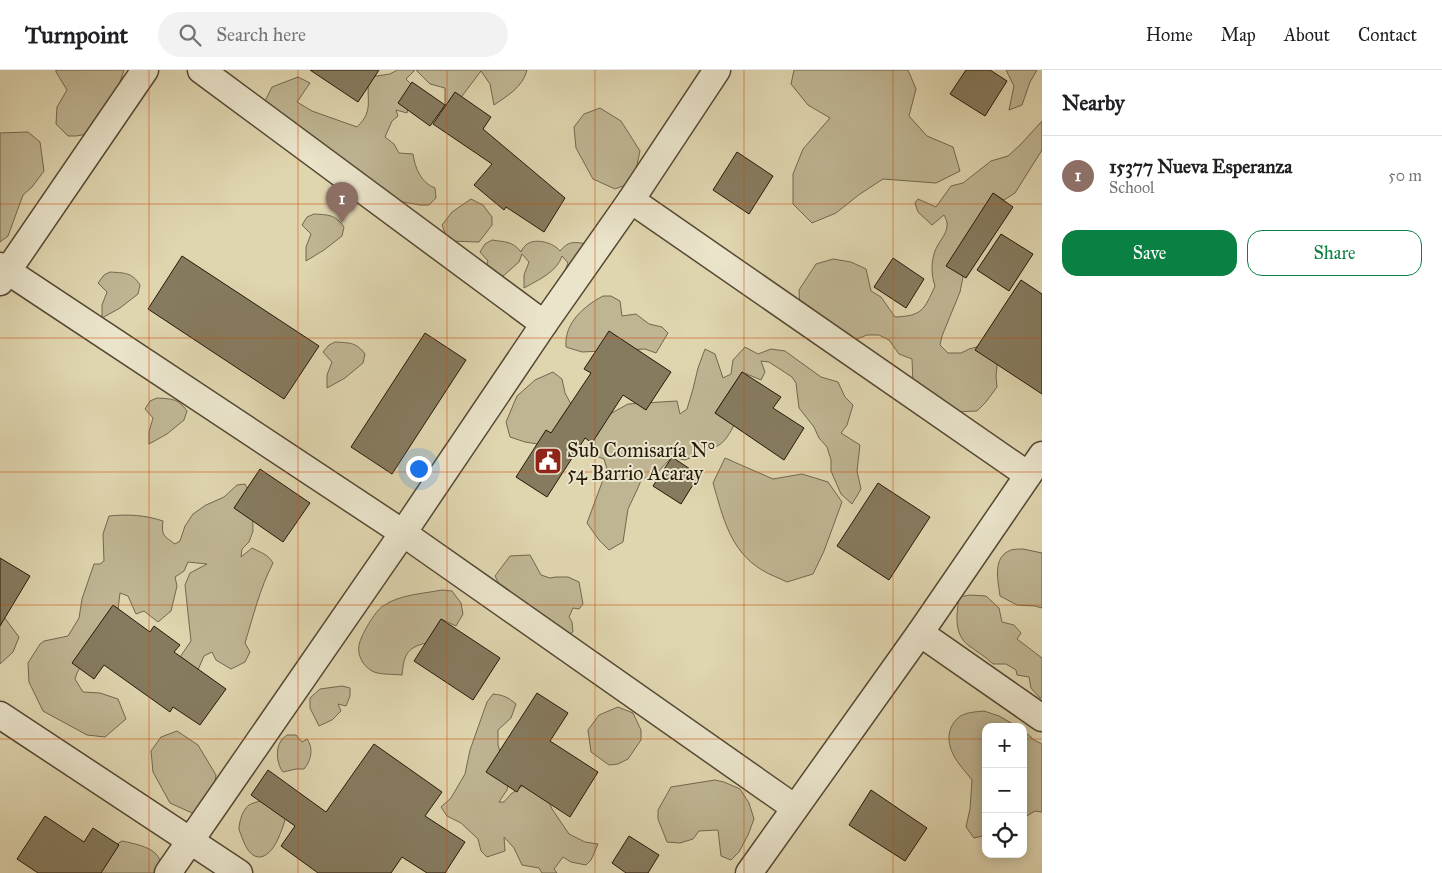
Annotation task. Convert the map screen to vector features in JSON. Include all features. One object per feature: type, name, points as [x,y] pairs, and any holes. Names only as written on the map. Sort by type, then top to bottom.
[{"type":"street","points":[[144,70],[2,273],[403,532],[795,808]]},
{"type":"street","points":[[201,70],[544,324]]},
{"type":"street","points":[[168,873],[631,200],[717,70]]},
{"type":"street","points":[[631,200],[1035,465],[920,633],[750,873]]},
{"type":"street","points":[[920,633],[1042,718]]},
{"type":"street","points":[[0,715],[239,873]]},
{"type":"shaded area","points":[[56,70],[124,70],[119,85],[102,109],[93,133],[68,136],[56,124],[57,107],[67,90]]},
{"type":"shaded area","points":[[397,70],[415,70],[406,79],[413,86],[407,113],[396,110],[398,116],[392,121],[385,137],[394,144],[399,153],[413,154],[415,165],[422,179],[435,188],[436,198],[429,205],[385,199],[264,103],[272,87],[298,77],[310,83],[297,102],[312,111],[357,127],[363,121],[368,109],[368,84],[370,77],[390,74]]},
{"type":"shaded area","points":[[416,70],[527,70],[518,86],[494,105],[490,84],[481,71],[456,104],[445,105],[445,88],[430,84]]},
{"type":"shaded area","points":[[794,70],[908,70],[916,89],[909,116],[927,136],[953,147],[960,171],[936,183],[883,179],[836,213],[812,223],[793,204],[793,174],[803,149],[830,118],[808,105],[791,84]]},
{"type":"shaded area","points":[[1006,70],[1037,70],[1030,82],[1022,105],[1009,110],[1014,86]]},
{"type":"shaded area","points":[[600,108],[621,121],[640,151],[637,165],[628,184],[615,189],[593,179],[576,148],[574,127],[584,114]]},
{"type":"shaded area","points":[[1042,121],[1042,150],[1015,193],[1004,200],[993,193],[965,267],[960,292],[942,336],[940,345],[948,353],[961,353],[984,345],[998,357],[997,387],[977,411],[954,412],[913,383],[912,359],[899,354],[889,340],[879,335],[867,335],[847,343],[800,310],[799,290],[816,264],[833,259],[851,262],[866,269],[871,291],[881,297],[895,317],[911,315],[921,310],[928,301],[935,286],[932,264],[935,251],[945,234],[947,225],[944,215],[932,225],[918,212],[915,203],[918,199],[936,207],[951,186],[963,183],[991,161],[1008,156]]},
{"type":"shaded area","points":[[28,132],[40,142],[44,171],[32,187],[23,195],[8,236],[0,242],[0,133]]},
{"type":"shaded area","points":[[471,199],[483,205],[492,217],[492,225],[479,242],[448,241],[442,225],[452,212]]},
{"type":"shaded area","points":[[314,214],[334,217],[344,227],[342,236],[306,261],[306,247],[311,234],[302,225],[307,217]]},
{"type":"shaded area","points":[[492,240],[511,244],[521,252],[526,245],[534,241],[549,243],[560,251],[570,243],[590,244],[563,275],[568,263],[562,256],[556,267],[541,279],[524,288],[524,275],[529,262],[522,254],[519,262],[502,277],[483,274],[488,261],[480,252],[485,244]]},
{"type":"shaded area","points":[[110,272],[131,275],[140,285],[138,294],[120,308],[102,318],[102,305],[107,292],[98,283],[104,275]]},
{"type":"shaded area","points":[[603,296],[611,296],[620,301],[622,316],[636,314],[649,324],[662,327],[668,333],[656,353],[645,349],[582,352],[566,347],[568,330],[577,316],[582,310]]},
{"type":"shaded area","points":[[335,342],[352,344],[359,347],[365,354],[363,363],[345,378],[327,388],[327,375],[332,362],[323,352],[329,345]]},
{"type":"shaded area","points":[[745,347],[758,354],[771,349],[785,351],[821,377],[838,382],[845,397],[853,405],[847,425],[841,433],[860,445],[857,471],[861,489],[852,504],[841,494],[831,471],[831,460],[827,447],[799,408],[796,383],[792,377],[769,362],[761,361],[765,372],[761,380],[742,372],[715,413],[734,425],[728,436],[716,447],[698,448],[695,456],[685,460],[672,457],[652,478],[642,478],[628,509],[623,542],[609,550],[587,523],[607,469],[604,459],[588,453],[587,447],[599,420],[628,404],[677,401],[680,414],[687,409],[705,349],[715,354],[723,378],[731,374],[733,360]]},
{"type":"shaded area","points":[[553,372],[562,379],[565,393],[571,404],[559,421],[568,427],[538,444],[510,437],[506,422],[517,396],[535,380]]},
{"type":"shaded area","points":[[157,398],[177,401],[187,411],[184,420],[167,434],[149,444],[149,432],[153,418],[145,409],[150,401]]},
{"type":"shaded area","points":[[725,458],[773,479],[802,474],[828,482],[842,502],[824,551],[813,574],[787,582],[762,570],[742,553],[724,520],[713,483]]},
{"type":"shaded area","points":[[245,484],[252,496],[253,531],[249,542],[242,549],[241,557],[252,548],[267,556],[273,563],[261,592],[245,643],[250,652],[245,662],[231,669],[216,660],[212,652],[204,656],[197,672],[180,657],[191,641],[185,585],[190,573],[207,564],[188,562],[184,571],[175,577],[177,586],[171,611],[158,622],[144,611],[136,614],[128,596],[120,593],[117,618],[87,655],[77,673],[75,679],[83,692],[100,693],[118,699],[126,719],[105,737],[87,735],[43,711],[29,682],[28,663],[40,644],[44,641],[68,636],[79,618],[82,599],[94,564],[100,564],[104,561],[103,534],[109,516],[150,517],[163,521],[162,530],[164,535],[175,544],[180,541],[185,526],[193,514],[206,505],[224,497],[237,485]]},
{"type":"shaded area","points":[[1023,549],[1042,553],[1042,608],[1017,605],[1000,596],[998,570],[1001,558],[1011,550]]},
{"type":"shaded area","points":[[530,555],[541,575],[550,578],[568,577],[579,582],[583,604],[579,609],[573,608],[569,617],[572,622],[573,632],[566,636],[505,596],[495,576],[510,556]]},
{"type":"shaded area","points":[[442,590],[452,591],[461,603],[463,614],[456,626],[441,619],[426,643],[419,645],[407,654],[402,675],[378,673],[366,666],[361,660],[359,645],[362,635],[376,613],[383,606],[404,597]]},
{"type":"shaded area","points":[[970,595],[986,596],[999,608],[1002,622],[1014,625],[1021,633],[1017,639],[1042,658],[1042,698],[1031,688],[1029,677],[1017,675],[1016,670],[1006,664],[993,664],[963,640],[957,622],[959,597]]},
{"type":"shaded area","points":[[0,617],[4,617],[19,637],[13,652],[0,664]]},
{"type":"shaded area","points":[[342,686],[350,688],[350,696],[346,706],[338,704],[341,711],[332,720],[319,726],[310,708],[310,698],[320,689]]},
{"type":"shaded area","points":[[493,694],[505,697],[516,704],[511,718],[498,730],[498,745],[509,781],[507,790],[499,802],[504,802],[511,794],[532,779],[545,792],[552,809],[569,834],[585,842],[598,844],[591,860],[586,865],[571,862],[563,857],[554,869],[557,873],[542,873],[539,868],[522,865],[514,848],[504,837],[505,851],[487,857],[481,851],[478,839],[461,823],[447,816],[441,807],[451,798],[465,774],[470,750],[487,702]]},
{"type":"shaded area","points":[[618,707],[633,713],[641,730],[641,740],[628,759],[618,764],[609,765],[591,752],[588,730],[599,715]]},
{"type":"shaded area","points":[[984,711],[999,716],[1011,723],[982,723],[982,836],[974,838],[966,827],[970,809],[972,780],[955,757],[951,749],[949,735],[954,722],[961,716]]},
{"type":"shaded area","points":[[177,731],[198,745],[216,775],[214,789],[205,808],[192,813],[170,803],[153,772],[151,751],[161,737]]},
{"type":"shaded area","points":[[1027,734],[1042,744],[1042,812],[1035,811],[1027,816]]},
{"type":"shaded area","points":[[287,735],[296,735],[302,742],[307,739],[309,743],[311,754],[304,769],[283,772],[279,765],[277,757],[279,744]]},
{"type":"shaded area","points":[[715,780],[740,789],[749,803],[754,819],[739,852],[731,860],[721,856],[718,830],[699,831],[693,839],[680,843],[667,842],[658,819],[658,810],[671,787]]},
{"type":"shaded area","points":[[260,801],[286,816],[273,848],[269,853],[260,857],[255,856],[247,848],[239,829],[245,809],[250,804]]},
{"type":"shaded area","points":[[122,841],[133,843],[154,852],[160,861],[160,873],[92,873],[107,850]]},
{"type":"building","points":[[310,70],[379,70],[358,102]]},
{"type":"building","points":[[966,70],[990,70],[1007,81],[985,116],[950,94]]},
{"type":"building","points":[[412,82],[445,105],[430,126],[398,103]]},
{"type":"building","points":[[455,92],[491,117],[483,129],[565,198],[544,232],[506,207],[504,210],[474,185],[492,164],[433,124]]},
{"type":"building","points":[[737,152],[773,176],[749,214],[713,190]]},
{"type":"building","points":[[993,193],[1013,207],[966,278],[946,266]]},
{"type":"building","points":[[1001,234],[1033,254],[1009,291],[977,270]]},
{"type":"building","points":[[182,256],[319,346],[284,399],[148,309]]},
{"type":"building","points":[[893,258],[924,279],[906,308],[874,287]]},
{"type":"building","points":[[1021,280],[1042,294],[1042,394],[975,350]]},
{"type":"building","points":[[609,331],[671,372],[646,410],[623,395],[592,443],[585,438],[547,497],[516,477],[546,430],[551,433],[591,373],[584,369]]},
{"type":"building","points":[[425,333],[466,360],[392,474],[351,447]]},
{"type":"building","points":[[742,372],[781,397],[773,408],[804,428],[784,460],[715,413]]},
{"type":"building","points":[[672,457],[699,475],[681,504],[653,486]]},
{"type":"building","points":[[260,469],[310,503],[283,542],[234,508]]},
{"type":"building","points":[[878,483],[930,517],[889,580],[837,546]]},
{"type":"building","points":[[0,558],[30,576],[0,626]]},
{"type":"building","points":[[113,605],[150,632],[154,626],[180,645],[174,652],[226,689],[200,725],[173,707],[170,712],[104,665],[94,679],[72,663]]},
{"type":"building","points":[[441,619],[500,658],[473,700],[414,661]]},
{"type":"building","points":[[537,693],[568,713],[550,741],[598,772],[570,817],[521,785],[517,792],[486,772]]},
{"type":"building","points":[[374,744],[442,792],[425,816],[465,842],[445,873],[427,873],[402,857],[391,873],[318,873],[281,846],[295,826],[251,795],[268,770],[326,812]]},
{"type":"building","points":[[871,790],[927,828],[905,861],[849,825]]},
{"type":"building","points":[[45,816],[84,842],[93,828],[119,845],[101,873],[38,873],[17,859]]},
{"type":"building","points":[[629,836],[659,855],[648,873],[626,873],[612,863]]},
{"type":"place","name":"15377 Nueva Esperanza","points":[[342,223]]},
{"type":"place","name":"Sub Comisaría N° 54 Barrio Acaray","points":[[548,461]]}]
